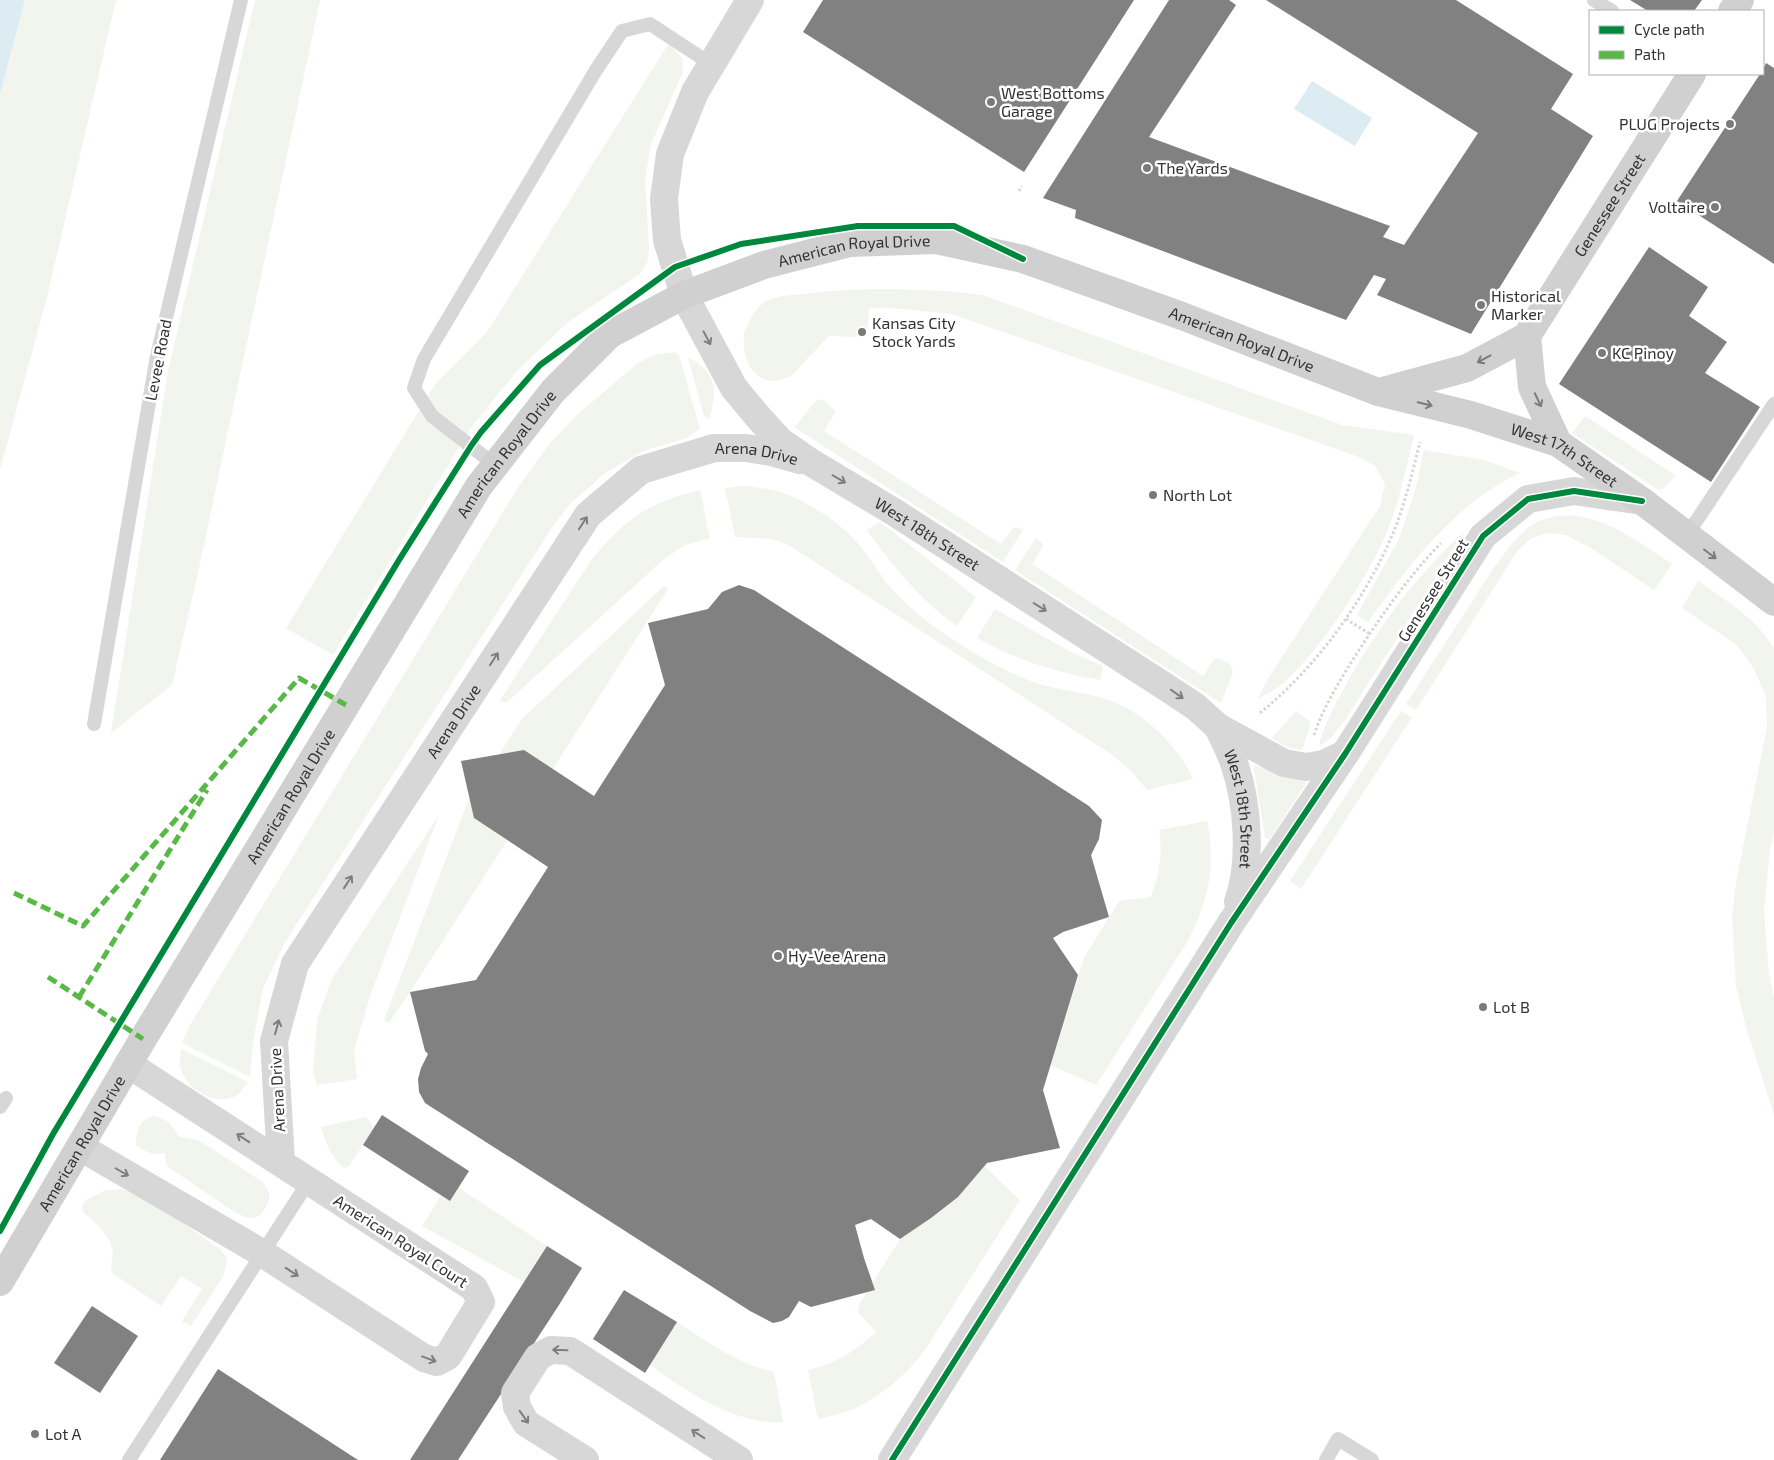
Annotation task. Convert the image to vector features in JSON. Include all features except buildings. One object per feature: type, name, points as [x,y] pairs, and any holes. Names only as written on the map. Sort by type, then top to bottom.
[{"type":"main road","name":"Genessee Street","points":[[1527,336],[1691,75]]},
{"type":"main road","name":"American Royal Drive","points":[[0,1282],[128,1064],[479,486],[553,391],[609,336],[684,295],[764,265],[850,243],[936,240],[1023,259],[1182,316],[1378,392]]},
{"type":"main road","points":[[1378,392],[1467,368],[1527,336],[1532,387],[1558,443]]},
{"type":"main road","name":"West 17th Street","points":[[1378,392],[1471,415],[1558,443],[1642,501],[1774,602]]},
{"type":"street","name":"West 18th Street","points":[[750,0],[695,92],[670,154],[664,199],[667,240],[684,295],[734,388],[780,440],[812,463],[894,512],[1172,691],[1196,707],[1218,727],[1284,763],[1306,767],[1324,764],[1345,754]]},
{"type":"street","name":"Arena Drive","points":[[281,1162],[274,1041],[295,964],[588,515],[640,470],[714,448],[746,448],[771,452],[812,463]]},
{"type":"street","name":"Genessee Street","points":[[1231,923],[1345,754],[1483,536],[1528,499],[1574,491],[1642,501]]},
{"type":"street","name":"West 18th Street","points":[[1218,727],[1235,766],[1242,796],[1246,842],[1242,893],[1231,923]]},
{"type":"street","points":[[892,1460],[1231,923]]},
{"type":"street","name":"American Royal Court","points":[[80,1147],[262,1253],[424,1358],[437,1362],[448,1356],[480,1302],[474,1288],[128,1064]]},
{"type":"street","points":[[585,1460],[526,1422],[517,1407],[515,1393],[538,1357],[551,1350],[570,1351],[739,1460]]},
{"type":"lane","name":"Levee Road","points":[[94,724],[157,356],[241,0]]},
{"type":"lane","points":[[1594,0],[1610,10]]},
{"type":"lane","points":[[495,465],[432,416],[414,388],[424,359],[596,70],[622,31],[650,24],[711,64]]},
{"type":"lane","points":[[1687,536],[1774,404]]},
{"type":"lane","points":[[130,1460],[309,1181]]},
{"type":"lane","points":[[1329,1459],[1338,1439],[1372,1460]]},
{"type":"path","points":[[1019,191],[1022,186]]},
{"type":"path","points":[[1260,713],[1304,672],[1346,619],[1397,524],[1420,442]]},
{"type":"path","points":[[1346,619],[1370,634]]},
{"type":"shaded area","points":[[0,0],[25,0],[0,94]]},
{"type":"shaded area","points":[[25,0],[116,0],[47,297],[0,470],[0,94]]},
{"type":"shaded area","points":[[255,0],[320,0],[197,577],[172,685],[111,733],[168,371]]},
{"type":"shaded area","points":[[669,43],[682,58],[683,72],[651,144],[645,179],[649,247],[648,261],[640,274],[568,322],[517,371],[472,426],[333,655],[286,628],[436,383],[487,332]]},
{"type":"shaded area","points":[[1312,81],[1372,118],[1355,146],[1294,109]]},
{"type":"shaded area","points":[[891,289],[947,291],[983,295],[1342,425],[1414,435],[1396,507],[1379,550],[1342,613],[1296,671],[1279,687],[1258,699],[1269,677],[1380,506],[1385,484],[1375,466],[1359,457],[952,314],[891,308],[869,308],[867,333],[854,337],[830,335],[791,376],[770,381],[755,373],[749,366],[744,347],[745,331],[754,313],[766,301],[784,296],[825,292]]},
{"type":"shaded area","points":[[674,352],[679,355],[700,429],[687,438],[643,451],[605,473],[570,504],[553,526],[285,942],[263,988],[253,1042],[250,1077],[182,1043],[190,1025],[517,489],[550,443],[578,414],[638,363],[654,355]]},
{"type":"shaded area","points":[[688,358],[704,369],[712,383],[714,391],[709,419],[704,416]]},
{"type":"shaded area","points":[[819,399],[836,411],[824,431],[1001,544],[1013,528],[1016,527],[1023,530],[1003,562],[794,427]]},
{"type":"shaded area","points":[[1585,416],[1675,475],[1672,480],[1660,491],[1572,433]]},
{"type":"shaded area","points":[[1424,450],[1484,460],[1520,473],[1496,486],[1454,518],[1417,558],[1368,622],[1357,615],[1399,539],[1416,488]]},
{"type":"shaded area","points":[[745,486],[773,490],[789,495],[810,505],[840,526],[857,542],[887,584],[909,606],[939,630],[980,656],[1024,678],[1043,685],[1092,695],[1113,702],[1141,717],[1177,752],[1193,779],[1147,790],[1129,769],[1111,754],[787,544],[771,539],[735,537],[725,488]]},
{"type":"shaded area","points":[[700,490],[710,538],[685,545],[663,560],[506,703],[500,700],[592,559],[615,533],[639,514],[652,507],[666,500]]},
{"type":"shaded area","points":[[1557,516],[1589,518],[1614,528],[1672,564],[1654,590],[1591,548],[1566,535],[1548,533],[1532,538],[1518,550],[1416,710],[1406,704],[1493,569],[1513,543],[1530,526],[1544,519]]},
{"type":"shaded area","points":[[880,522],[976,597],[957,626],[919,594],[867,530]]},
{"type":"shaded area","points":[[1465,531],[1345,720],[1330,739],[1319,746],[1325,726],[1338,700],[1381,628],[1429,567]]},
{"type":"shaded area","points":[[1036,538],[1043,546],[1032,564],[1203,676],[1214,660],[1220,659],[1231,665],[1233,672],[1221,703],[1015,570]]},
{"type":"shaded area","points":[[1698,581],[1750,619],[1774,649],[1774,832],[1770,849],[1764,911],[1769,975],[1774,998],[1774,1115],[1746,1027],[1736,986],[1732,918],[1736,883],[1767,727],[1766,696],[1753,667],[1737,645],[1682,608]]},
{"type":"shaded area","points":[[664,586],[668,589],[412,989],[389,1023],[384,1020],[467,804],[522,719]]},
{"type":"shaded area","points":[[995,609],[1071,652],[1103,666],[1100,680],[1037,664],[1006,653],[977,638]]},
{"type":"shaded area","points":[[1296,711],[1311,722],[1302,750],[1286,747],[1272,738]]},
{"type":"shaded area","points":[[1401,711],[1412,717],[1301,889],[1290,881]]},
{"type":"shaded area","points":[[1255,765],[1306,782],[1269,840],[1265,837],[1254,770]]},
{"type":"shaded area","points":[[439,815],[371,993],[354,1050],[357,1079],[317,1085],[313,1073],[317,1020],[332,979]]},
{"type":"shaded area","points":[[1207,821],[1210,837],[1211,867],[1206,895],[1196,924],[1189,939],[1096,1085],[1050,1065],[1084,958],[1119,901],[1151,897],[1160,864],[1159,830]]},
{"type":"shaded area","points":[[181,1049],[248,1082],[239,1094],[231,1098],[216,1099],[202,1094],[190,1084],[182,1072],[180,1063]]},
{"type":"shaded area","points":[[154,1116],[169,1123],[178,1136],[200,1141],[263,1182],[269,1193],[269,1198],[266,1207],[260,1215],[247,1218],[236,1213],[168,1167],[165,1153],[150,1153],[136,1145],[139,1127],[145,1120]]},
{"type":"shaded area","points":[[366,1117],[374,1128],[349,1166],[345,1168],[340,1165],[333,1155],[321,1127]]},
{"type":"shaded area","points":[[984,1166],[1020,1200],[925,1350],[902,1375],[876,1397],[851,1410],[818,1419],[808,1370],[845,1356],[876,1332],[858,1312],[860,1303],[900,1239],[931,1218]]},
{"type":"shaded area","points":[[459,1188],[547,1246],[524,1282],[422,1226],[441,1196],[450,1201]]},
{"type":"shaded area","points":[[121,1189],[134,1194],[172,1216],[221,1250],[227,1259],[222,1278],[191,1326],[182,1321],[202,1289],[181,1276],[161,1306],[113,1274],[111,1268],[113,1253],[110,1241],[100,1227],[83,1212],[82,1206],[86,1200],[104,1191]]},
{"type":"shaded area","points":[[677,1322],[735,1358],[774,1372],[783,1422],[763,1422],[745,1418],[716,1407],[675,1383],[650,1365]]},
{"type":"marked path","points":[[14,893],[83,926],[299,678],[346,705]]},
{"type":"marked path","points":[[79,997],[207,790]]},
{"type":"marked path","points":[[48,977],[143,1039]]},
{"type":"cycle path","points":[[0,1231],[53,1134],[399,560],[481,432],[540,365],[675,267],[741,244],[858,226],[954,226],[1023,259]]},
{"type":"cycle path","points":[[892,1460],[1231,923],[1345,754],[1483,536],[1528,499],[1574,491],[1642,501]]},
{"type":"place","name":"West Bottoms Garage","points":[[991,102]]},
{"type":"place","name":"PLUG Projects","points":[[1730,124]]},
{"type":"place","name":"The Yards","points":[[1147,168]]},
{"type":"place","name":"Voltaire","points":[[1715,207]]},
{"type":"place","name":"Historical Marker","points":[[1481,305]]},
{"type":"place","name":"Kansas City Stock Yards","points":[[862,332]]},
{"type":"place","name":"KC Pinoy","points":[[1602,353]]},
{"type":"place","name":"North Lot","points":[[1153,495]]},
{"type":"place","name":"Hy-Vee Arena","points":[[778,956]]},
{"type":"place","name":"Lot B","points":[[1483,1007]]},
{"type":"place","name":"Lot A","points":[[35,1434]]}]
